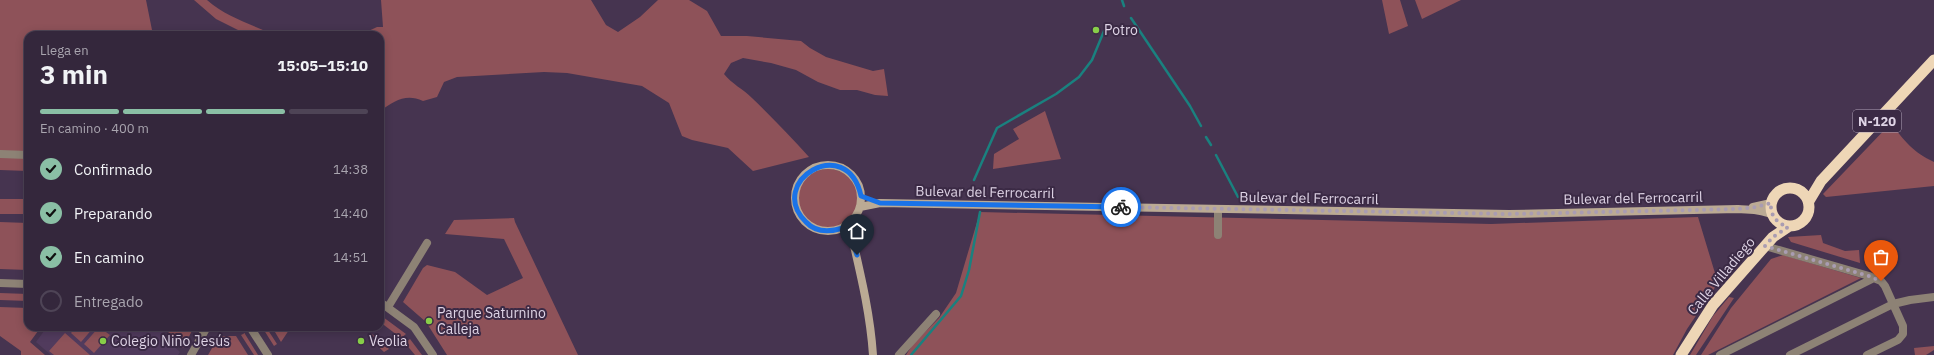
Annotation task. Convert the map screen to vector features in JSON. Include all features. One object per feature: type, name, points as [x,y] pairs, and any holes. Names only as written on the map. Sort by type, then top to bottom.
[{"type":"highway","name":"N-120","points":[[1809,201],[1821,181],[1934,60]]},
{"type":"highway","name":"N-120","points":[[1800,190],[1821,181]]},
{"type":"highway","points":[[1790,188],[1800,190],[1809,201],[1810,208],[1806,220],[1801,224],[1788,227],[1774,218],[1771,203],[1778,192],[1784,189],[1790,188]]},
{"type":"highway","name":"Calle Villadiego","points":[[1773,237],[1774,218]]},
{"type":"highway","name":"Calle Villadiego","points":[[1681,355],[1713,305],[1773,237],[1788,227]]},
{"type":"main road","points":[[827,165],[837,166],[846,170],[854,177],[859,186],[861,196],[860,207],[854,219],[846,226],[825,231],[808,224],[801,218],[797,210],[795,199],[796,189],[808,172],[816,167],[827,165]]},
{"type":"main road","name":"Bulevar del Ferrocarril","points":[[861,196],[880,203]]},
{"type":"main road","name":"Bulevar del Ferrocarril","points":[[860,207],[880,203],[1509,214],[1738,209],[1759,210],[1766,212],[1774,218]]},
{"type":"main road","name":"Bulevar del Ferrocarril","points":[[1738,209],[1756,207],[1771,203]]},
{"type":"main road","points":[[846,226],[852,239],[864,284],[872,332],[873,355]]},
{"type":"street","points":[[0,154],[24,155]]},
{"type":"street","points":[[1218,209],[1218,235]]},
{"type":"street","points":[[388,307],[427,243]]},
{"type":"street","points":[[1765,246],[1874,278],[1884,283],[1903,326],[1903,334],[1898,340],[1882,351],[1867,355]]},
{"type":"street","points":[[1720,355],[1874,278]]},
{"type":"street","points":[[0,283],[24,284]]},
{"type":"street","points":[[1790,355],[1893,304],[1934,297]]},
{"type":"street","points":[[384,304],[414,327],[433,355]]},
{"type":"street","points":[[899,355],[936,314]]},
{"type":"street","points":[[191,355],[205,331]]},
{"type":"street","points":[[253,331],[268,355]]},
{"type":"shaded area","points":[[0,0],[146,0],[153,31],[24,31],[24,171],[0,170]]},
{"type":"shaded area","points":[[194,0],[207,0],[230,16],[265,31],[240,31],[216,19]]},
{"type":"shaded area","points":[[381,0],[591,0],[606,25],[618,32],[640,17],[658,0],[689,0],[707,11],[721,36],[747,36],[801,41],[826,57],[873,71],[884,69],[888,96],[875,95],[857,90],[840,90],[818,82],[796,70],[771,63],[743,58],[731,63],[724,74],[730,81],[749,95],[809,157],[753,171],[728,148],[692,140],[682,136],[669,103],[642,86],[567,73],[544,72],[457,77],[444,82],[437,97],[423,101],[411,98],[400,99],[384,108],[384,31],[368,31],[377,27],[383,27]]},
{"type":"shaded area","points":[[1382,0],[1400,0],[1408,26],[1389,34]]},
{"type":"shaded area","points":[[1415,0],[1461,0],[1422,19]]},
{"type":"shaded area","points":[[1045,111],[1061,159],[993,169],[994,154],[1019,139],[1013,129]]},
{"type":"shaded area","points":[[1891,123],[1910,146],[1934,162],[1934,186],[1826,197],[1823,194]]},
{"type":"shaded area","points":[[822,169],[834,169],[845,174],[853,182],[858,193],[856,211],[845,224],[834,229],[822,229],[811,224],[803,216],[798,205],[798,193],[803,182],[811,174]]},
{"type":"shaded area","points":[[0,199],[24,199],[24,214],[0,214]]},
{"type":"shaded area","points":[[980,212],[1491,224],[1698,217],[1718,283],[1687,329],[1673,355],[906,355],[913,344],[939,318],[956,293]]},
{"type":"shaded area","name":"Parque Saturnino Calleja","points":[[514,218],[578,355],[447,355],[426,322],[403,302],[423,268],[427,265],[455,272],[487,295],[523,278],[504,239],[445,234],[454,220]]},
{"type":"shaded area","points":[[0,222],[24,223],[24,270],[0,269]]},
{"type":"shaded area","points":[[1821,235],[1823,243],[1845,251],[1859,250],[1860,263],[1791,242],[1788,237]]},
{"type":"shaded area","points":[[1871,249],[1883,249],[1877,270],[1866,265],[1866,255],[1873,254]]},
{"type":"shaded area","points":[[1783,255],[1861,278],[1708,355],[1701,355],[1731,308],[1771,259]]},
{"type":"shaded area","points":[[0,293],[24,294],[24,301],[0,300]]},
{"type":"shaded area","points":[[1729,297],[1734,298],[1696,355],[1690,355],[1713,316]]},
{"type":"shaded area","points":[[0,307],[24,308],[24,331],[38,331],[30,342],[45,355],[21,355],[21,351],[0,336]]},
{"type":"shaded area","points":[[384,318],[406,334],[401,338],[384,325]]},
{"type":"shaded area","name":"Colegio Niño Jesús","points":[[44,331],[161,331],[167,340],[180,352],[178,355],[51,355],[36,342]]},
{"type":"shaded area","points":[[73,331],[91,331],[81,342],[71,333]]},
{"type":"shaded area","points":[[95,331],[104,331],[110,335],[94,353],[84,344]]},
{"type":"shaded area","points":[[168,331],[192,331],[183,348],[173,339]]},
{"type":"shaded area","points":[[265,331],[269,331],[277,344],[274,346]]},
{"type":"shaded area","points":[[274,331],[288,331],[281,342]]},
{"type":"shaded area","points":[[65,333],[90,355],[54,355],[49,351]]},
{"type":"shaded area","points":[[245,333],[258,355],[254,355],[241,335]]},
{"type":"shaded area","points":[[371,333],[389,349],[384,352],[368,337]]},
{"type":"shaded area","points":[[219,336],[236,336],[248,355],[208,355]]},
{"type":"shaded area","points":[[410,339],[422,355],[415,355],[405,343]]},
{"type":"shaded area","points":[[1934,346],[1934,350],[1926,355],[1915,355],[1914,348]]},
{"type":"waterway","points":[[1122,0],[1124,6]]},
{"type":"waterway","points":[[1131,18],[1190,106],[1201,126]]},
{"type":"waterway","points":[[974,180],[997,128],[1056,94],[1079,77],[1092,60],[1104,31]]},
{"type":"waterway","points":[[1206,137],[1211,145]]},
{"type":"waterway","points":[[1216,155],[1238,197]]},
{"type":"waterway","points":[[911,355],[961,296],[969,270],[980,212]]},
{"type":"way so far","points":[[1121,207],[1509,214],[1738,209],[1756,207],[1771,203],[1771,209],[1776,221],[1781,225],[1788,227],[1773,237],[1765,246],[1869,276],[1881,281]]},
{"type":"place","name":"Potro","points":[[1096,30]]},
{"type":"place","name":"Parque Saturnino Calleja","points":[[429,321]]},
{"type":"place","name":"Colegio Niño Jesús","points":[[103,341]]},
{"type":"place","name":"Veolia","points":[[361,341]]},
{"type":"route","points":[[857,255],[852,239],[843,228],[834,231],[816,229],[801,218],[797,210],[795,199],[796,189],[808,172],[816,167],[827,165],[837,166],[846,170],[854,177],[859,186],[861,196],[880,203],[1121,207]]}]
